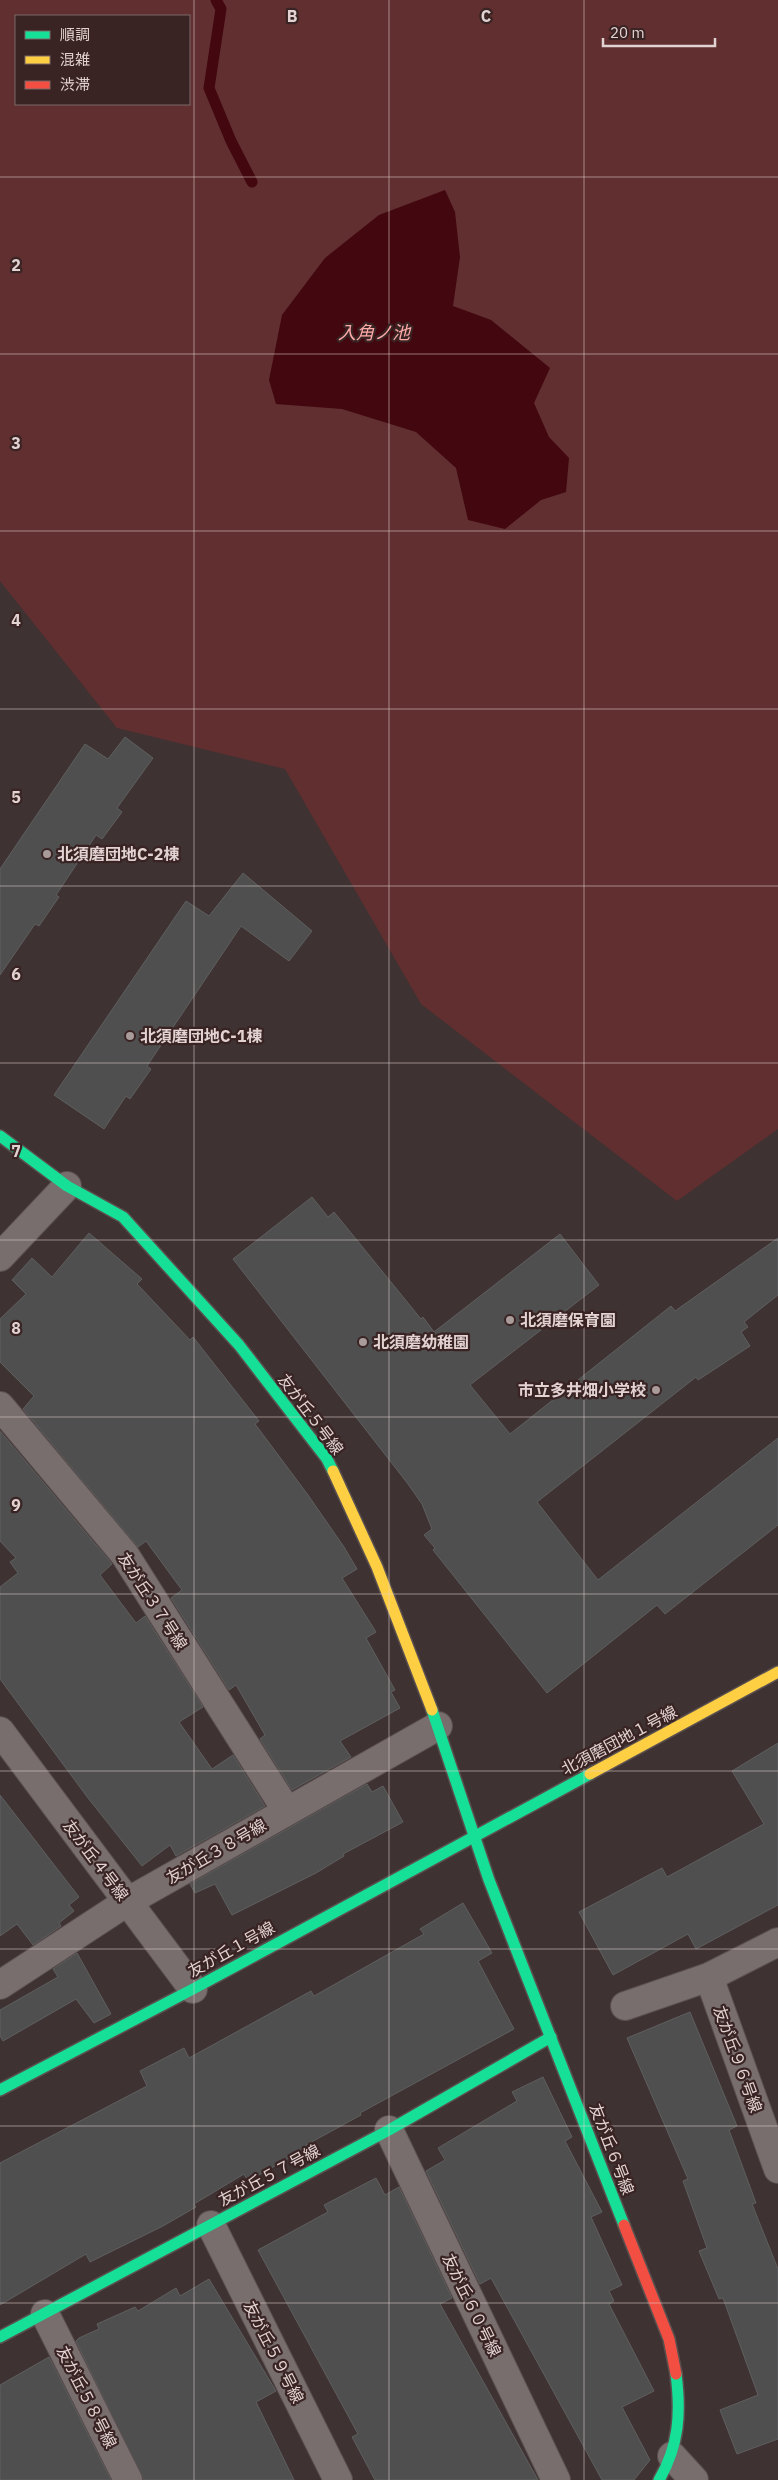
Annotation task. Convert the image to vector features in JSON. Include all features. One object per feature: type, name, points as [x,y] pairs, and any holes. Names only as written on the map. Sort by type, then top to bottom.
[{"type":"street","name":"友が丘５号線","points":[[0,1136],[67,1186],[123,1217],[239,1345],[327,1459],[377,1567],[438,1726],[475,1834]]},
{"type":"street","points":[[0,1257],[67,1186]]},
{"type":"street","name":"友が丘３７号線","points":[[0,1406],[125,1555],[287,1811]]},
{"type":"street","name":"北須磨団地１号線","points":[[475,1834],[778,1672]]},
{"type":"street","name":"友が丘３８号線","points":[[0,1985],[127,1902],[438,1726]]},
{"type":"street","name":"友が丘４号線","points":[[0,1731],[193,1989]]},
{"type":"street","name":"友が丘１号線","points":[[2,2085],[193,1989],[475,1834]]},
{"type":"street","name":"友が丘６号線","points":[[475,1834],[489,1880],[669,2339],[680,2394],[679,2422],[672,2456],[659,2480]]},
{"type":"street","points":[[625,2006],[708,1977],[778,1942]]},
{"type":"street","name":"友が丘９６号線","points":[[708,1977],[778,2169]]},
{"type":"street","name":"友が丘５７号線","points":[[0,2337],[389,2130],[551,2036]]},
{"type":"street","name":"友が丘６０号線","points":[[389,2130],[556,2480]]},
{"type":"street","name":"友が丘５９号線","points":[[210,2225],[338,2480]]},
{"type":"street","name":"友が丘５８号線","points":[[45,2314],[128,2480]]},
{"type":"street","points":[[672,2456],[694,2480]]},
{"type":"shaded area","points":[[0,0],[778,0],[778,1129],[677,1201],[421,1004],[285,769],[117,728],[0,581]]},
{"type":"water","name":"入角ノ池","points":[[445,190],[455,212],[460,257],[453,306],[491,320],[550,368],[534,403],[549,437],[569,458],[566,492],[541,500],[505,529],[468,520],[456,468],[416,432],[342,409],[276,404],[269,380],[282,315],[325,258],[379,215]]},
{"type":"building","name":"北須磨団地C-2棟","points":[[125,737],[153,758],[117,808],[122,812],[102,839],[96,835],[56,895],[59,897],[39,926],[35,924],[0,975],[0,869],[85,744],[108,759]]},
{"type":"building","name":"北須磨団地C-1棟","points":[[243,873],[312,931],[289,961],[241,926],[147,1066],[151,1069],[130,1099],[126,1096],[104,1129],[54,1095],[186,901],[209,916]]},
{"type":"building","points":[[312,1197],[328,1217],[334,1212],[421,1319],[423,1317],[434,1332],[560,1234],[599,1285],[470,1385],[510,1434],[671,1306],[675,1311],[778,1238],[778,1295],[744,1322],[748,1327],[741,1332],[750,1346],[698,1380],[696,1377],[537,1502],[598,1580],[778,1438],[778,1525],[665,1614],[657,1605],[547,1693],[433,1550],[435,1548],[424,1535],[432,1529],[422,1504],[408,1484],[233,1259]]},
{"type":"building","points":[[89,1233],[142,1279],[137,1284],[190,1340],[193,1337],[259,1421],[255,1424],[308,1495],[357,1569],[342,1578],[376,1632],[366,1638],[395,1690],[391,1692],[400,1708],[340,1741],[351,1757],[292,1790],[260,1739],[265,1735],[236,1685],[229,1690],[171,1598],[182,1590],[146,1541],[138,1547],[23,1409],[34,1396],[0,1362],[0,1319],[26,1294],[12,1280],[32,1258],[52,1277]]},
{"type":"building","points":[[0,1431],[112,1564],[100,1575],[136,1623],[145,1616],[203,1707],[179,1722],[212,1769],[233,1755],[265,1806],[176,1856],[170,1845],[142,1866],[88,1798],[0,1679],[0,1587],[18,1573],[10,1562],[16,1558],[0,1541]]},
{"type":"building","points":[[778,1743],[778,1905],[696,1949],[688,1934],[613,1975],[579,1912],[662,1868],[667,1877],[764,1824],[732,1771]]},
{"type":"building","points":[[367,1784],[372,1792],[383,1786],[403,1822],[343,1854],[344,1856],[316,1873],[232,1915],[215,1884],[195,1893],[190,1884]]},
{"type":"building","points":[[0,1795],[79,1897],[69,1905],[74,1911],[59,1923],[61,1926],[33,1945],[17,1924],[0,1936]]},
{"type":"building","points":[[463,1903],[492,1953],[478,1961],[514,2029],[360,2113],[361,2115],[306,2145],[307,2148],[248,2181],[244,2174],[194,2204],[196,2207],[163,2226],[90,2262],[86,2254],[0,2305],[0,2163],[147,2086],[140,2071],[184,2048],[189,2058],[311,1991],[314,1996],[424,1934],[420,1929]]},
{"type":"building","points":[[77,1953],[111,2014],[94,2023],[76,1999],[3,2041],[0,2036],[0,2010],[58,1977],[53,1969]]},
{"type":"building","points":[[690,2012],[737,2126],[729,2130],[756,2203],[752,2204],[778,2269],[778,2439],[737,2454],[720,2410],[758,2395],[723,2298],[719,2299],[699,2251],[707,2248],[683,2181],[688,2179],[627,2038]]},
{"type":"building","points":[[543,2077],[572,2137],[565,2141],[602,2212],[591,2217],[622,2285],[609,2291],[614,2301],[609,2304],[654,2391],[622,2407],[650,2460],[634,2480],[602,2480],[491,2278],[480,2284],[426,2171],[445,2160],[438,2148],[517,2101],[512,2092]]},
{"type":"building","points":[[376,2178],[385,2195],[399,2187],[452,2298],[440,2304],[538,2480],[375,2480],[352,2437],[358,2434],[258,2250],[328,2212],[324,2205]]},
{"type":"building","points":[[209,2279],[276,2391],[256,2402],[294,2480],[143,2480],[76,2341],[99,2329],[97,2324],[135,2307],[138,2311],[176,2288],[180,2296]]},
{"type":"building","points":[[49,2357],[111,2480],[0,2480],[0,2385]]},
{"type":"waterway","points":[[216,0],[221,9],[209,88],[231,141],[252,182]]},
{"type":"traffic: fast","points":[[0,1136],[67,1186],[123,1217],[239,1345],[327,1459],[333,1471]]},
{"type":"traffic: fast","points":[[432,1710],[489,1880],[624,2225]]},
{"type":"traffic: fast","points":[[0,2090],[193,1989],[590,1774]]},
{"type":"traffic: fast","points":[[0,2337],[389,2130],[551,2037]]},
{"type":"traffic: fast","points":[[659,2480],[671,2455],[677,2429],[676,2374]]},
{"type":"traffic: slow","points":[[333,1471],[377,1567],[432,1710]]},
{"type":"traffic: slow","points":[[590,1774],[778,1672]]},
{"type":"traffic: jam","points":[[624,2225],[669,2339],[676,2374]]},
{"type":"place","name":"北須磨団地C-2棟","points":[[47,854]]},
{"type":"place","name":"北須磨団地C-1棟","points":[[130,1036]]},
{"type":"place","name":"北須磨保育園","points":[[510,1320]]},
{"type":"place","name":"北須磨幼稚園","points":[[363,1342]]},
{"type":"place","name":"市立多井畑小学校","points":[[656,1390]]}]
